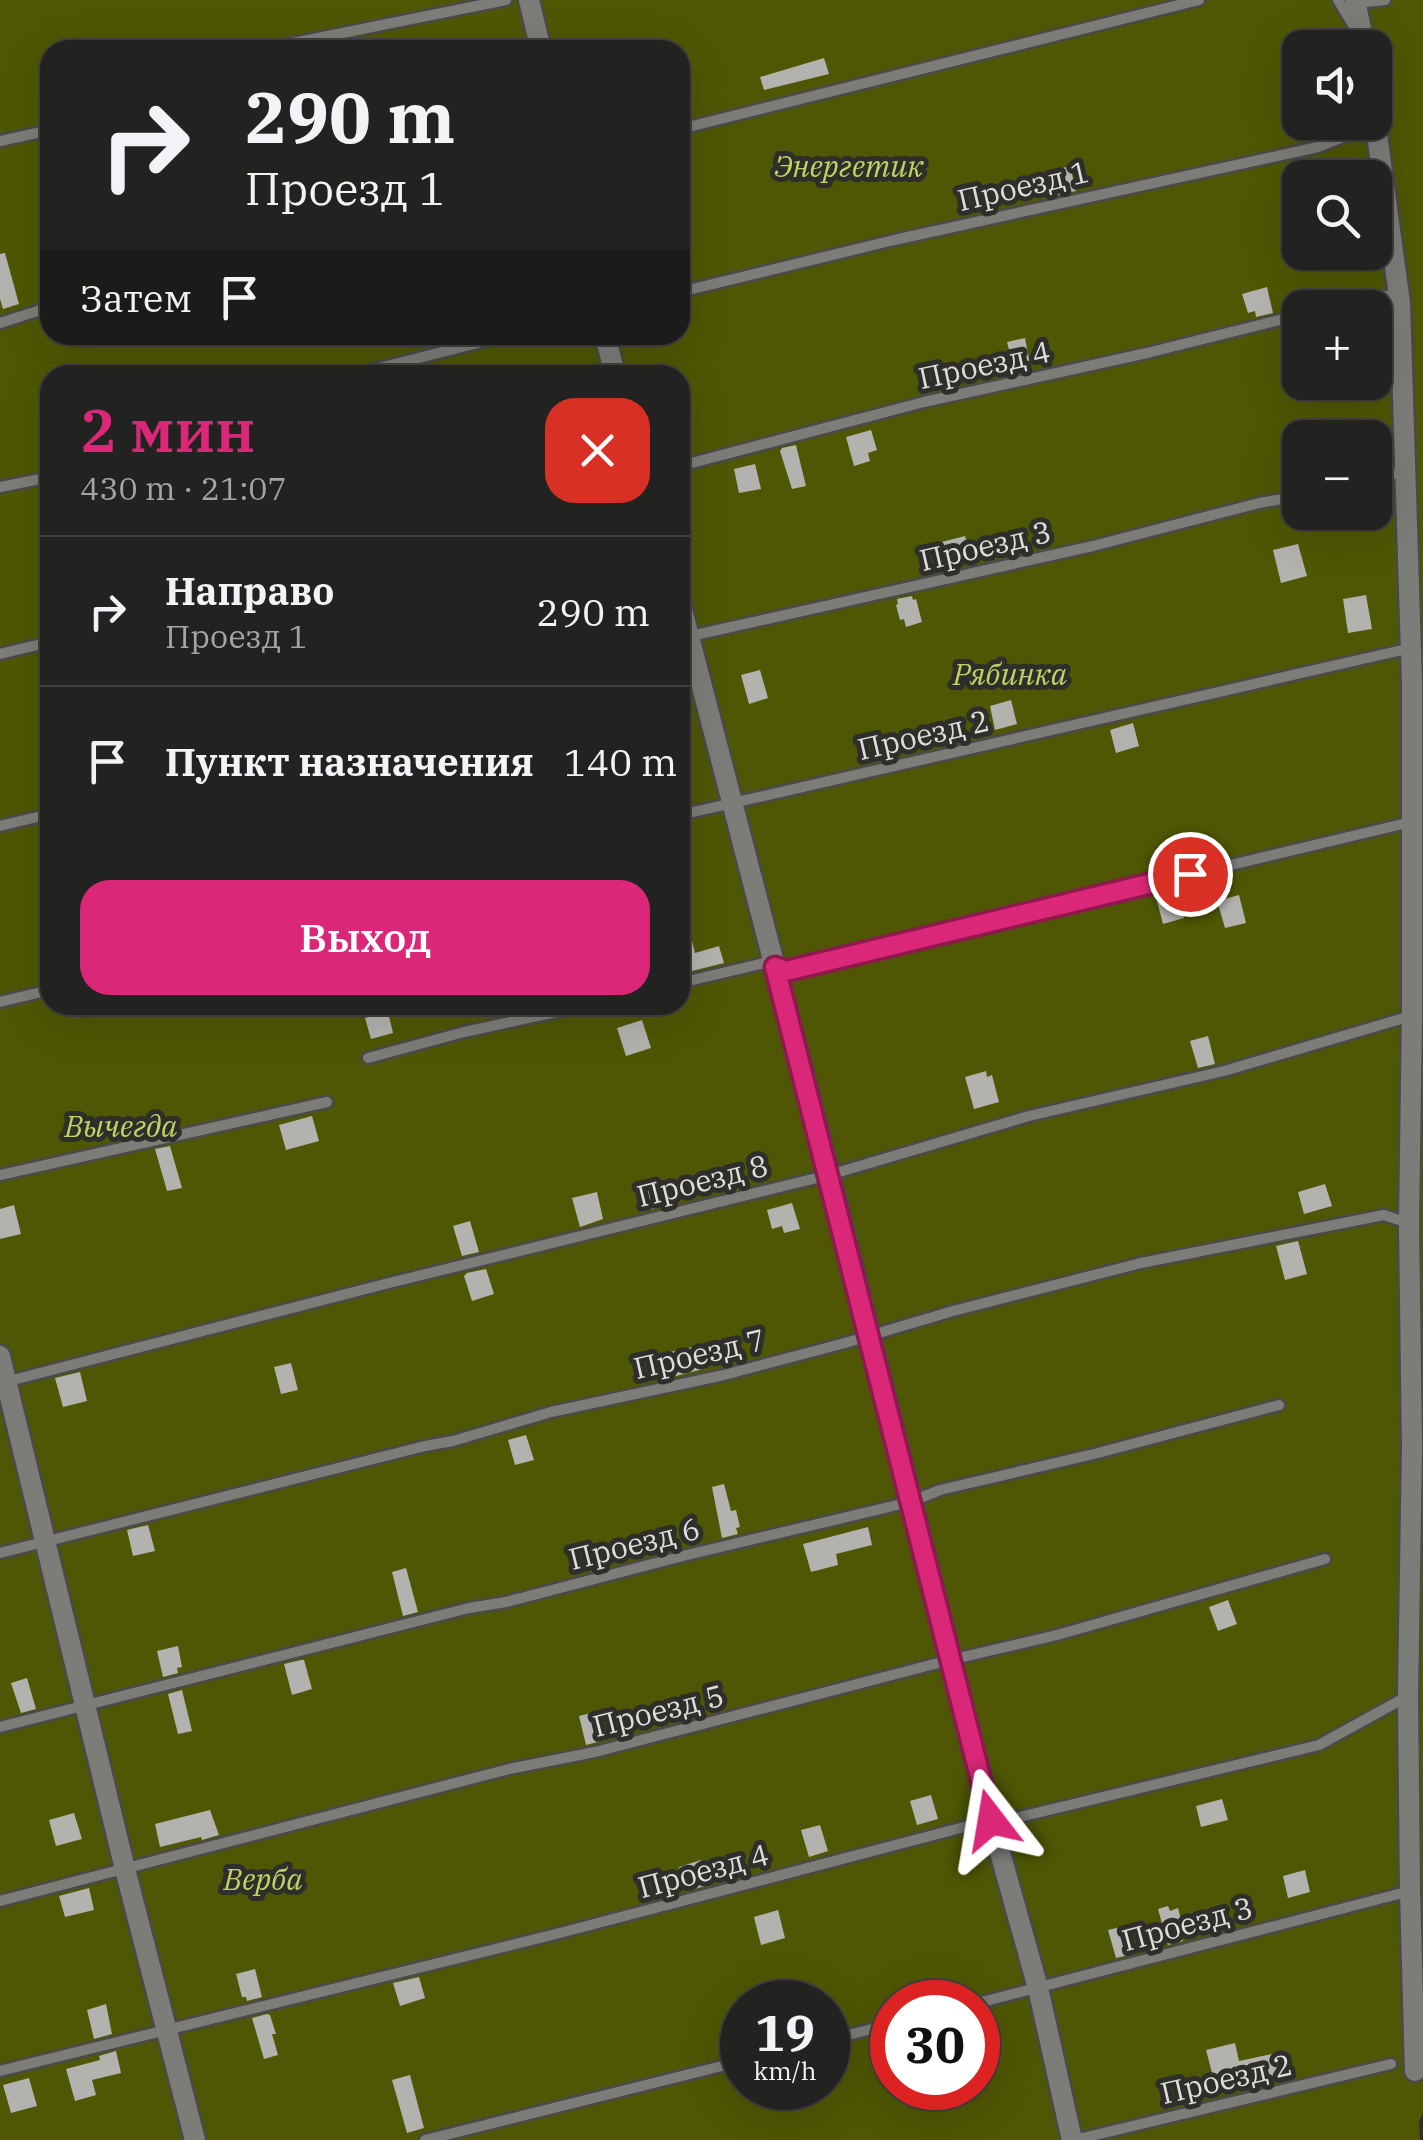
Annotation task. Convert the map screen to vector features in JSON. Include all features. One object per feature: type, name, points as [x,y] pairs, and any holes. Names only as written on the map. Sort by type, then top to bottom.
[{"type":"street","points":[[529,0],[539,40]]},
{"type":"street","points":[[1349,1],[1359,30]]},
{"type":"street","points":[[1377,140],[1400,303],[1410,648],[1417,684],[1411,822],[1412,1447],[1408,1696],[1415,2071]]},
{"type":"street","points":[[690,656],[829,1175],[991,1820],[1038,1988],[1073,2140]]},
{"type":"street","points":[[0,1356],[3,1382],[195,2140]]},
{"type":"lane","points":[[308,40],[506,0]]},
{"type":"lane","points":[[690,127],[1199,0]]},
{"type":"lane","points":[[1349,1],[1385,0]]},
{"type":"lane","points":[[0,142],[40,132]]},
{"type":"lane","name":"Проезд 1","points":[[690,290],[894,240],[1318,147],[1334,140]]},
{"type":"lane","points":[[1392,294],[1400,303]]},
{"type":"lane","points":[[0,323],[40,310]]},
{"type":"lane","name":"Проезд 4","points":[[690,463],[924,402],[1282,320]]},
{"type":"lane","points":[[390,365],[470,345]]},
{"type":"lane","points":[[1392,474],[1405,471]]},
{"type":"lane","points":[[0,487],[40,479]]},
{"type":"lane","name":"Проезд 3","points":[[690,637],[1076,550],[1282,499]]},
{"type":"lane","points":[[0,654],[40,644]]},
{"type":"lane","name":"Проезд 2","points":[[690,812],[1410,648]]},
{"type":"lane","points":[[0,826],[40,816]]},
{"type":"lane","points":[[690,981],[764,963],[786,971],[1411,822]]},
{"type":"lane","points":[[0,1002],[40,992]]},
{"type":"lane","points":[[368,1058],[542,1015]]},
{"type":"lane","name":"Проезд 8","points":[[3,1382],[829,1175],[1028,1116],[1224,1070],[1412,1016]]},
{"type":"lane","points":[[0,1175],[327,1102]]},
{"type":"lane","name":"Проезд 7","points":[[0,1553],[453,1441],[551,1412],[724,1375],[953,1311],[1142,1264],[1384,1215],[1409,1224]]},
{"type":"lane","name":"Проезд 6","points":[[0,1728],[469,1608],[910,1502],[940,1490],[1279,1404]]},
{"type":"lane","name":"Проезд 5","points":[[0,1902],[509,1769],[595,1752],[1058,1635],[1326,1558]]},
{"type":"lane","name":"Проезд 4","points":[[0,2071],[533,1940],[991,1820],[999,1822],[1319,1745],[1408,1696]]},
{"type":"lane","name":"Проезд 3","points":[[1000,1998],[1410,1891]]},
{"type":"lane","name":"Проезд 2","points":[[1073,2140],[1391,2064]]},
{"type":"lane","points":[[425,2140],[720,2066]]},
{"type":"green space","points":[[0,0],[1423,0],[1423,2113],[1419,2121],[1420,2140],[0,2140]]},
{"type":"building","points":[[824,58],[829,74],[764,90],[760,77]]},
{"type":"building","points":[[1070,166],[1076,191],[1058,195],[1056,189],[1044,192],[1039,174]]},
{"type":"building","points":[[5,253],[19,304],[3,309],[0,254]]},
{"type":"building","points":[[1267,287],[1273,313],[1256,317],[1255,311],[1248,313],[1242,294]]},
{"type":"building","points":[[1025,338],[1031,370],[1015,373],[1007,342]]},
{"type":"building","points":[[871,430],[877,450],[868,453],[870,461],[854,466],[846,437]]},
{"type":"building","points":[[796,445],[806,486],[792,489],[780,451]]},
{"type":"building","points":[[755,464],[761,489],[739,493],[734,469]]},
{"type":"building","points":[[965,536],[970,556],[938,564],[934,544]]},
{"type":"building","points":[[1298,544],[1307,576],[1281,583],[1273,550]]},
{"type":"building","points":[[1366,595],[1372,629],[1348,633],[1343,599]]},
{"type":"building","points":[[912,596],[922,622],[906,627],[904,619],[900,620],[897,599]]},
{"type":"building","points":[[760,670],[768,698],[749,704],[741,675]]},
{"type":"building","points":[[1011,700],[1017,724],[995,730],[990,706]]},
{"type":"building","points":[[1133,723],[1139,746],[1116,753],[1110,730]]},
{"type":"building","points":[[1176,891],[1184,918],[1163,924],[1156,897]]},
{"type":"building","points":[[1239,895],[1246,923],[1225,928],[1217,901]]},
{"type":"building","points":[[690,933],[695,953],[719,946],[724,963],[690,972]]},
{"type":"building","points":[[389,1015],[393,1033],[371,1039],[365,1018]]},
{"type":"building","points":[[642,1020],[651,1048],[626,1056],[617,1028]]},
{"type":"building","points":[[1208,1036],[1215,1064],[1198,1068],[1190,1041]]},
{"type":"building","points":[[986,1071],[987,1077],[992,1075],[999,1102],[974,1109],[965,1077]]},
{"type":"building","points":[[312,1116],[319,1141],[286,1150],[279,1125]]},
{"type":"building","points":[[170,1146],[182,1188],[167,1191],[155,1149]]},
{"type":"building","points":[[656,1181],[661,1203],[641,1212],[634,1187]]},
{"type":"building","points":[[1325,1184],[1332,1206],[1304,1214],[1298,1192]]},
{"type":"building","points":[[597,1192],[603,1219],[580,1227],[572,1198]]},
{"type":"building","points":[[792,1203],[800,1229],[784,1233],[782,1226],[772,1229],[767,1210]]},
{"type":"building","points":[[14,1205],[21,1234],[0,1239],[0,1209]]},
{"type":"building","points":[[470,1221],[479,1252],[462,1256],[453,1226]]},
{"type":"building","points":[[1298,1241],[1307,1274],[1285,1280],[1276,1246]]},
{"type":"building","points":[[486,1269],[494,1294],[472,1301],[464,1276]]},
{"type":"building","points":[[702,1345],[707,1368],[676,1376],[670,1352]]},
{"type":"building","points":[[291,1363],[298,1390],[281,1394],[274,1367]]},
{"type":"building","points":[[80,1372],[87,1401],[63,1407],[55,1378]]},
{"type":"building","points":[[526,1435],[534,1460],[515,1465],[508,1440]]},
{"type":"building","points":[[724,1484],[740,1527],[736,1528],[738,1534],[722,1538],[712,1487]]},
{"type":"building","points":[[148,1525],[155,1551],[133,1556],[127,1530]]},
{"type":"building","points":[[868,1527],[872,1545],[836,1554],[838,1565],[811,1572],[803,1544]]},
{"type":"building","points":[[406,1568],[418,1612],[403,1616],[392,1572]]},
{"type":"building","points":[[1228,1600],[1237,1624],[1218,1631],[1209,1607]]},
{"type":"building","points":[[178,1646],[182,1667],[177,1668],[178,1673],[163,1677],[157,1651]]},
{"type":"building","points":[[304,1660],[312,1689],[292,1695],[284,1664]]},
{"type":"building","points":[[27,1678],[36,1709],[21,1713],[11,1683]]},
{"type":"building","points":[[182,1690],[192,1731],[178,1734],[168,1694]]},
{"type":"building","points":[[599,1711],[605,1740],[586,1745],[579,1716]]},
{"type":"building","points":[[931,1795],[938,1819],[917,1825],[910,1801]]},
{"type":"building","points":[[1222,1799],[1228,1820],[1201,1827],[1196,1806]]},
{"type":"building","points":[[210,1810],[219,1835],[160,1847],[155,1824]]},
{"type":"building","points":[[74,1813],[82,1839],[56,1846],[49,1820]]},
{"type":"building","points":[[820,1825],[828,1851],[809,1857],[801,1830]]},
{"type":"building","points":[[701,1860],[708,1885],[685,1888],[679,1867]]},
{"type":"building","points":[[1305,1870],[1310,1892],[1288,1898],[1283,1876]]},
{"type":"building","points":[[89,1888],[94,1910],[65,1917],[59,1896]]},
{"type":"building","points":[[1168,1906],[1170,1911],[1178,1908],[1185,1935],[1181,1936],[1183,1941],[1168,1945],[1158,1909]]},
{"type":"building","points":[[778,1910],[785,1938],[761,1945],[754,1917]]},
{"type":"building","points":[[1125,1926],[1133,1954],[1116,1958],[1108,1930]]},
{"type":"building","points":[[255,1969],[262,1997],[247,2001],[242,1997],[236,1974]]},
{"type":"building","points":[[419,1977],[425,1998],[400,2006],[393,1983]]},
{"type":"building","points":[[106,2004],[112,2034],[94,2039],[87,2010]]},
{"type":"building","points":[[267,2014],[276,2034],[272,2034],[278,2055],[264,2059],[252,2018]]},
{"type":"building","points":[[1235,2043],[1239,2061],[1277,2053],[1281,2074],[1216,2088],[1206,2050]]},
{"type":"building","points":[[116,2051],[121,2073],[92,2080],[96,2095],[75,2101],[66,2069],[100,2060],[99,2056]]},
{"type":"building","points":[[410,2075],[424,2128],[407,2133],[392,2080]]},
{"type":"building","points":[[29,2078],[37,2106],[11,2113],[3,2085]]},
{"type":"route","points":[[991,1820],[775,967],[786,971],[1190,874]]},
{"type":"park label","name":"Энергетик","points":[[849,165]]},
{"type":"park label","name":"Рябинка","points":[[1010,673]]},
{"type":"park label","name":"Вычегда","points":[[121,1125]]},
{"type":"park label","name":"Верба","points":[[263,1878]]}]
